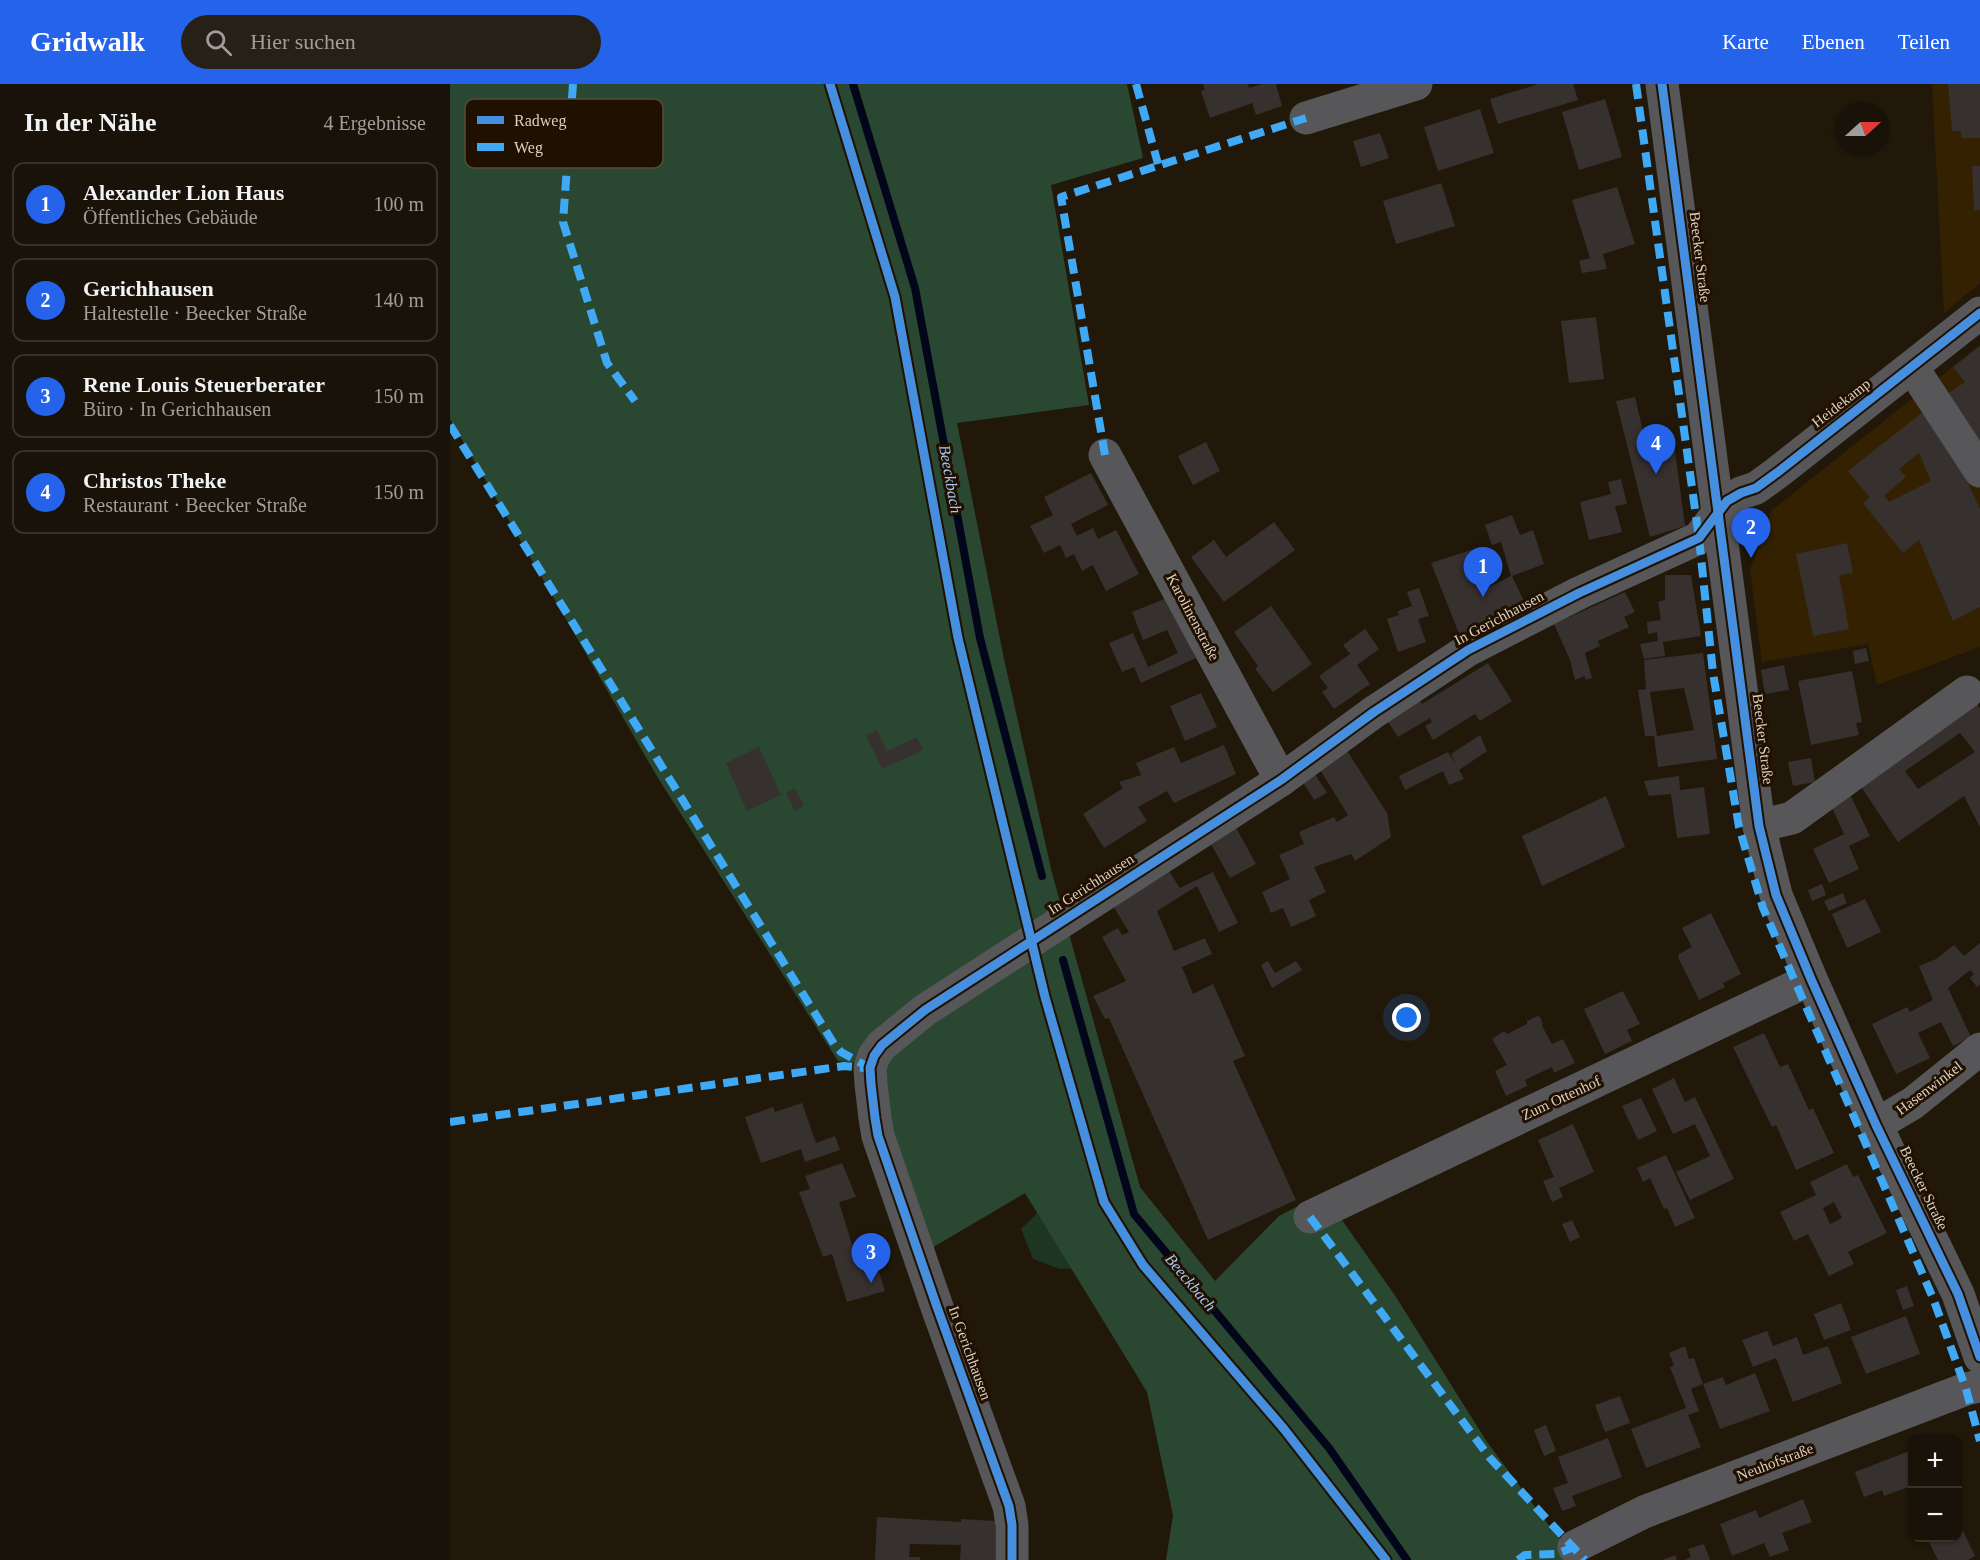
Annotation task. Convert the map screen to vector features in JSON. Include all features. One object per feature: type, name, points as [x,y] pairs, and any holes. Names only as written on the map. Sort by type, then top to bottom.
[{"type":"street","points":[[1306,118],[1416,84]]},
{"type":"street","name":"Beecker Straße","points":[[1662,84],[1759,826],[1776,895],[1876,1125],[1969,1292],[1980,1357]]},
{"type":"street","name":"Heidekamp","points":[[1718,511],[1727,501],[1756,488],[1778,472],[1871,387],[1912,367],[1980,313]]},
{"type":"street","points":[[1912,367],[1980,471]]},
{"type":"street","name":"Karolinenstraße","points":[[1105,454],[1281,780]]},
{"type":"street","name":"In Gerichhausen","points":[[1012,1560],[1012,1525],[1009,1506],[878,1136],[871,1084],[871,1062],[882,1045],[925,1010],[1281,780],[1374,712],[1468,650],[1579,593],[1698,538],[1718,511]]},
{"type":"street","points":[[1759,826],[1792,818],[1967,692]]},
{"type":"street","name":"Zum Ottenhof","points":[[1310,1217],[1811,979]]},
{"type":"street","name":"Hasenwinkel","points":[[1876,1125],[1916,1109],[1980,1049]]},
{"type":"street","name":"Neuhofstraße","points":[[1574,1547],[1644,1512],[1966,1389],[1980,1386]]},
{"type":"shaded area","points":[[1932,84],[1980,84],[1980,283],[1944,313]]},
{"type":"shaded area","points":[[1980,345],[1980,647],[1877,685],[1868,644],[1762,662],[1750,569],[1772,510]]},
{"type":"green space","points":[[450,84],[1127,84],[1143,158],[1051,185],[1089,405],[957,423],[1004,659],[1052,873],[1140,1187],[1215,1281],[1279,1216],[1323,1193],[1396,1297],[1487,1442],[1550,1527],[1578,1560],[1166,1560],[1173,1515],[1147,1392],[1025,1193],[930,1249],[883,1119],[884,1066],[838,1061],[658,778],[450,419]]},
{"type":"green space","points":[[1052,1199],[1080,1268],[1060,1269],[1033,1259],[1021,1229]]},
{"type":"building","points":[[1203,84],[1248,84],[1249,88],[1262,84],[1276,84],[1282,106],[1256,115],[1252,103],[1210,118],[1201,91],[1205,90]]},
{"type":"building","points":[[1538,84],[1573,84],[1578,100],[1498,124],[1490,99]]},
{"type":"building","points":[[1948,84],[1980,84],[1980,138],[1961,138],[1961,131],[1952,131]]},
{"type":"building","points":[[1605,99],[1622,157],[1579,170],[1562,112]]},
{"type":"building","points":[[1480,109],[1494,153],[1438,171],[1424,127]]},
{"type":"building","points":[[1380,133],[1389,158],[1361,167],[1353,141]]},
{"type":"building","points":[[1972,166],[1980,166],[1980,210],[1974,211]]},
{"type":"building","points":[[1441,183],[1455,226],[1396,244],[1383,201]]},
{"type":"building","points":[[1617,187],[1635,244],[1603,254],[1607,269],[1582,273],[1579,261],[1590,258],[1572,200]]},
{"type":"building","points":[[1596,317],[1604,379],[1569,383],[1561,321]]},
{"type":"building","points":[[1980,346],[1980,452],[1944,396],[1965,382],[1953,367]]},
{"type":"building","points":[[1635,397],[1645,440],[1673,436],[1685,526],[1650,537],[1616,401]]},
{"type":"building","points":[[1932,405],[1980,509],[1980,607],[1953,621],[1919,540],[1903,553],[1863,503],[1870,498],[1848,471]],"holes":[[[1919,453],[1931,481],[1889,502],[1884,496],[1906,477],[1899,469]]]},
{"type":"building","points":[[1206,442],[1220,471],[1193,485],[1178,456]]},
{"type":"building","points":[[1091,473],[1108,505],[1071,524],[1077,536],[1093,528],[1098,539],[1116,530],[1139,574],[1106,591],[1093,565],[1082,571],[1074,554],[1066,558],[1060,545],[1044,553],[1030,526],[1053,515],[1044,497]]},
{"type":"building","points":[[1621,479],[1627,504],[1615,506],[1622,532],[1589,540],[1580,502],[1611,494],[1608,482]]},
{"type":"building","points":[[1512,515],[1520,535],[1533,530],[1544,564],[1512,576],[1526,605],[1460,636],[1431,563],[1471,550],[1487,588],[1511,576],[1501,542],[1492,545],[1485,525]]},
{"type":"building","points":[[1274,522],[1295,550],[1224,602],[1191,557],[1214,540],[1226,557]]},
{"type":"building","points":[[1847,543],[1853,573],[1839,575],[1849,629],[1813,636],[1796,554]]},
{"type":"building","points":[[1665,575],[1691,575],[1701,636],[1663,642],[1665,656],[1644,659],[1640,644],[1658,641],[1657,632],[1648,634],[1647,622],[1661,620],[1658,602],[1665,600]]},
{"type":"building","points":[[1419,588],[1429,616],[1418,619],[1426,642],[1398,652],[1387,619],[1399,615],[1398,611],[1412,606],[1407,592]]},
{"type":"building","points":[[1625,592],[1635,612],[1624,617],[1629,627],[1598,641],[1600,646],[1585,653],[1592,678],[1586,680],[1584,676],[1575,680],[1570,660],[1554,624]]},
{"type":"building","points":[[1167,598],[1196,658],[1141,683],[1134,667],[1122,672],[1109,643],[1133,633],[1148,667],[1178,653],[1167,630],[1143,640],[1132,612]]},
{"type":"building","points":[[1271,606],[1312,664],[1273,692],[1255,669],[1258,666],[1234,632]]},
{"type":"building","points":[[1365,629],[1379,649],[1357,665],[1370,684],[1334,709],[1322,692],[1328,688],[1319,676],[1350,654],[1343,645]]},
{"type":"building","points":[[1866,648],[1869,661],[1855,664],[1853,651]]},
{"type":"building","points":[[1703,653],[1717,759],[1658,767],[1654,736],[1645,736],[1638,690],[1646,689],[1644,660]],"holes":[[[1684,688],[1694,730],[1657,736],[1650,692]]]},
{"type":"building","points":[[1488,663],[1512,701],[1480,721],[1475,714],[1433,740],[1425,726],[1432,722],[1430,718],[1398,737],[1384,716],[1417,696],[1422,704]]},
{"type":"building","points":[[1784,665],[1789,690],[1765,694],[1761,670]]},
{"type":"building","points":[[1852,671],[1862,722],[1856,723],[1859,735],[1811,745],[1798,681]]},
{"type":"building","points":[[1201,693],[1217,727],[1185,741],[1170,706]]},
{"type":"building","points":[[1973,699],[1980,708],[1980,827],[1964,796],[1898,842],[1858,782]],"holes":[[[1960,733],[1975,752],[1918,789],[1905,771]]]},
{"type":"building","points":[[877,730],[887,751],[917,737],[923,750],[882,769],[866,735]]},
{"type":"building","points":[[1480,735],[1487,751],[1459,770],[1464,779],[1449,785],[1443,771],[1405,790],[1399,776],[1448,752],[1456,764],[1451,754]]},
{"type":"building","points":[[1224,745],[1236,774],[1174,803],[1167,791],[1138,807],[1147,821],[1104,848],[1083,814],[1123,788],[1119,782],[1141,775],[1136,763],[1174,747],[1181,763]]},
{"type":"building","points":[[759,747],[781,795],[747,811],[726,763]]},
{"type":"building","points":[[1346,749],[1387,813],[1391,837],[1355,861],[1351,854],[1314,867],[1326,892],[1309,900],[1316,916],[1291,927],[1283,908],[1271,913],[1262,892],[1290,879],[1279,855],[1304,844],[1299,832],[1334,817],[1337,822],[1348,815],[1319,768]]},
{"type":"building","points":[[1811,758],[1815,782],[1793,786],[1788,762]]},
{"type":"building","points":[[1313,771],[1327,793],[1314,800],[1301,779]]},
{"type":"building","points":[[1679,776],[1680,790],[1704,787],[1710,834],[1677,838],[1671,794],[1649,796],[1644,781]]},
{"type":"building","points":[[795,788],[804,806],[795,811],[786,793]]},
{"type":"building","points":[[1850,794],[1870,836],[1849,846],[1859,869],[1829,883],[1813,849],[1844,834],[1830,803]]},
{"type":"building","points":[[1606,796],[1625,847],[1542,886],[1522,836]]},
{"type":"building","points":[[1234,824],[1256,864],[1230,878],[1208,839]]},
{"type":"building","points":[[1165,865],[1180,888],[1213,872],[1238,923],[1219,932],[1197,886],[1157,911],[1174,951],[1205,938],[1212,954],[1182,967],[1193,994],[1213,984],[1245,1056],[1233,1061],[1296,1200],[1208,1240],[1109,1018],[1105,1019],[1093,996],[1126,981],[1102,937],[1118,928],[1122,935],[1129,932],[1110,901]]},
{"type":"building","points":[[1822,884],[1826,895],[1812,901],[1808,890]]},
{"type":"building","points":[[1843,893],[1847,903],[1829,911],[1824,901]]},
{"type":"building","points":[[1865,899],[1881,932],[1847,948],[1832,914]]},
{"type":"building","points":[[1711,913],[1741,974],[1723,983],[1725,987],[1699,1000],[1678,957],[1679,954],[1692,947],[1682,928]]},
{"type":"building","points":[[1980,943],[1980,985],[1977,987],[1970,978],[1974,974],[1970,970],[1948,988],[1971,1037],[1953,1046],[1941,1022],[1918,1033],[1930,1058],[1896,1074],[1872,1024],[1907,1007],[1910,1012],[1933,1000],[1919,966],[1936,959],[1954,945],[1964,956]]},
{"type":"building","points":[[1268,961],[1275,973],[1296,961],[1302,970],[1272,988],[1261,965]]},
{"type":"building","points":[[1623,991],[1640,1024],[1627,1030],[1632,1041],[1605,1054],[1584,1009]]},
{"type":"building","points":[[1538,1016],[1552,1044],[1563,1039],[1575,1063],[1554,1073],[1552,1067],[1525,1080],[1527,1086],[1506,1096],[1495,1071],[1507,1065],[1492,1039],[1504,1031],[1507,1034],[1527,1024],[1527,1021]]},
{"type":"building","points":[[1764,1033],[1780,1067],[1788,1064],[1809,1110],[1813,1108],[1834,1153],[1796,1170],[1776,1125],[1772,1127],[1733,1047]]},
{"type":"building","points":[[1674,1078],[1685,1102],[1695,1097],[1734,1179],[1690,1200],[1676,1172],[1710,1156],[1695,1124],[1673,1134],[1652,1089]]},
{"type":"building","points":[[1641,1098],[1657,1131],[1638,1140],[1622,1106]]},
{"type":"building","points":[[802,1103],[816,1143],[835,1136],[840,1150],[805,1162],[801,1149],[761,1163],[745,1117],[773,1107],[775,1112]]},
{"type":"building","points":[[1573,1124],[1594,1172],[1559,1188],[1563,1197],[1552,1202],[1543,1181],[1554,1177],[1538,1140]]},
{"type":"building","points":[[1666,1155],[1695,1218],[1675,1227],[1650,1178],[1643,1182],[1637,1168]]},
{"type":"building","points":[[842,1163],[856,1197],[839,1202],[853,1248],[870,1243],[885,1291],[847,1302],[832,1254],[823,1257],[799,1192],[810,1189],[805,1176]]},
{"type":"building","points":[[1847,1164],[1853,1177],[1858,1175],[1887,1233],[1848,1252],[1854,1264],[1829,1276],[1808,1234],[1794,1241],[1780,1212],[1816,1195],[1810,1182]],"holes":[[[1834,1202],[1842,1218],[1830,1224],[1823,1208]]]},
{"type":"building","points":[[1572,1220],[1580,1237],[1570,1242],[1562,1224]]},
{"type":"building","points":[[1907,1286],[1914,1306],[1903,1310],[1896,1290]]},
{"type":"building","points":[[1841,1303],[1851,1330],[1824,1340],[1814,1314]]},
{"type":"building","points":[[1906,1316],[1920,1354],[1866,1374],[1851,1337]]},
{"type":"building","points":[[1767,1331],[1773,1346],[1797,1337],[1803,1355],[1828,1346],[1842,1383],[1793,1402],[1776,1358],[1753,1367],[1742,1340]]},
{"type":"building","points":[[1685,1346],[1689,1359],[1694,1358],[1703,1384],[1691,1389],[1699,1411],[1688,1415],[1701,1447],[1646,1468],[1631,1429],[1686,1408],[1670,1367],[1674,1365],[1669,1353]]},
{"type":"building","points":[[1755,1373],[1770,1411],[1720,1429],[1703,1384],[1723,1377],[1726,1385]]},
{"type":"building","points":[[1620,1396],[1630,1423],[1605,1432],[1595,1405]]},
{"type":"building","points":[[1546,1425],[1556,1451],[1544,1456],[1534,1430]]},
{"type":"building","points":[[1608,1438],[1622,1477],[1572,1496],[1576,1506],[1562,1511],[1553,1488],[1568,1483],[1558,1457]]},
{"type":"building","points":[[1908,1452],[1908,1487],[1884,1496],[1882,1490],[1864,1497],[1855,1472]]},
{"type":"building","points":[[1803,1499],[1812,1522],[1782,1533],[1789,1550],[1770,1557],[1764,1543],[1732,1556],[1720,1524],[1756,1510],[1759,1518]]},
{"type":"building","points":[[877,1517],[961,1522],[961,1519],[995,1521],[995,1560],[960,1560],[961,1545],[910,1544],[909,1557],[919,1557],[921,1560],[875,1560]]},
{"type":"building","points":[[1962,1529],[1975,1556],[1968,1560],[1938,1560],[1929,1542],[1962,1542]]},
{"type":"building","points":[[1704,1544],[1710,1560],[1684,1560],[1691,1557],[1688,1549]]},
{"type":"building","points":[[1675,1555],[1677,1560],[1662,1560]]},
{"type":"waterway","name":"Beeckbach","points":[[853,84],[915,288],[980,638],[1042,876]]},
{"type":"waterway","name":"Beeckbach","points":[[1063,960],[1134,1214],[1329,1448],[1407,1560]]},
{"type":"marked path","points":[[572,99],[573,84]]},
{"type":"marked path","points":[[1136,84],[1158,164]]},
{"type":"marked path","points":[[1636,84],[1699,538],[1713,673],[1739,827],[1763,908],[1933,1298],[1966,1389],[1980,1441]]},
{"type":"marked path","points":[[1105,455],[1061,197],[1306,118]]},
{"type":"marked path","points":[[567,168],[563,222],[607,363],[635,401]]},
{"type":"marked path","points":[[450,425],[834,1044],[841,1052],[870,1068]]},
{"type":"marked path","points":[[450,1122],[844,1066],[866,1068]]},
{"type":"marked path","points":[[1310,1217],[1490,1458],[1585,1560]]},
{"type":"marked path","points":[[1518,1560],[1525,1555],[1556,1554],[1574,1547]]},
{"type":"cycle path","points":[[830,84],[895,297],[958,638],[1045,997],[1104,1202],[1143,1265],[1284,1429],[1386,1560]]},
{"type":"cycle path","points":[[1662,84],[1759,826],[1776,895],[1876,1125],[1958,1294],[1980,1357]]},
{"type":"cycle path","points":[[1012,1560],[1012,1525],[1009,1506],[878,1136],[870,1068],[874,1056],[882,1045],[925,1010],[1281,780],[1374,712],[1468,650],[1579,593],[1699,538],[1727,501],[1756,488],[1778,472],[1980,313]]},
{"type":"place","name":"Christos Theke","points":[[1656,474]]},
{"type":"place","name":"Gerichhausen","points":[[1751,558]]},
{"type":"place","name":"Alexander Lion Haus","points":[[1483,597]]},
{"type":"place","name":"Rene Louis Steuerberater","points":[[871,1283]]}]
